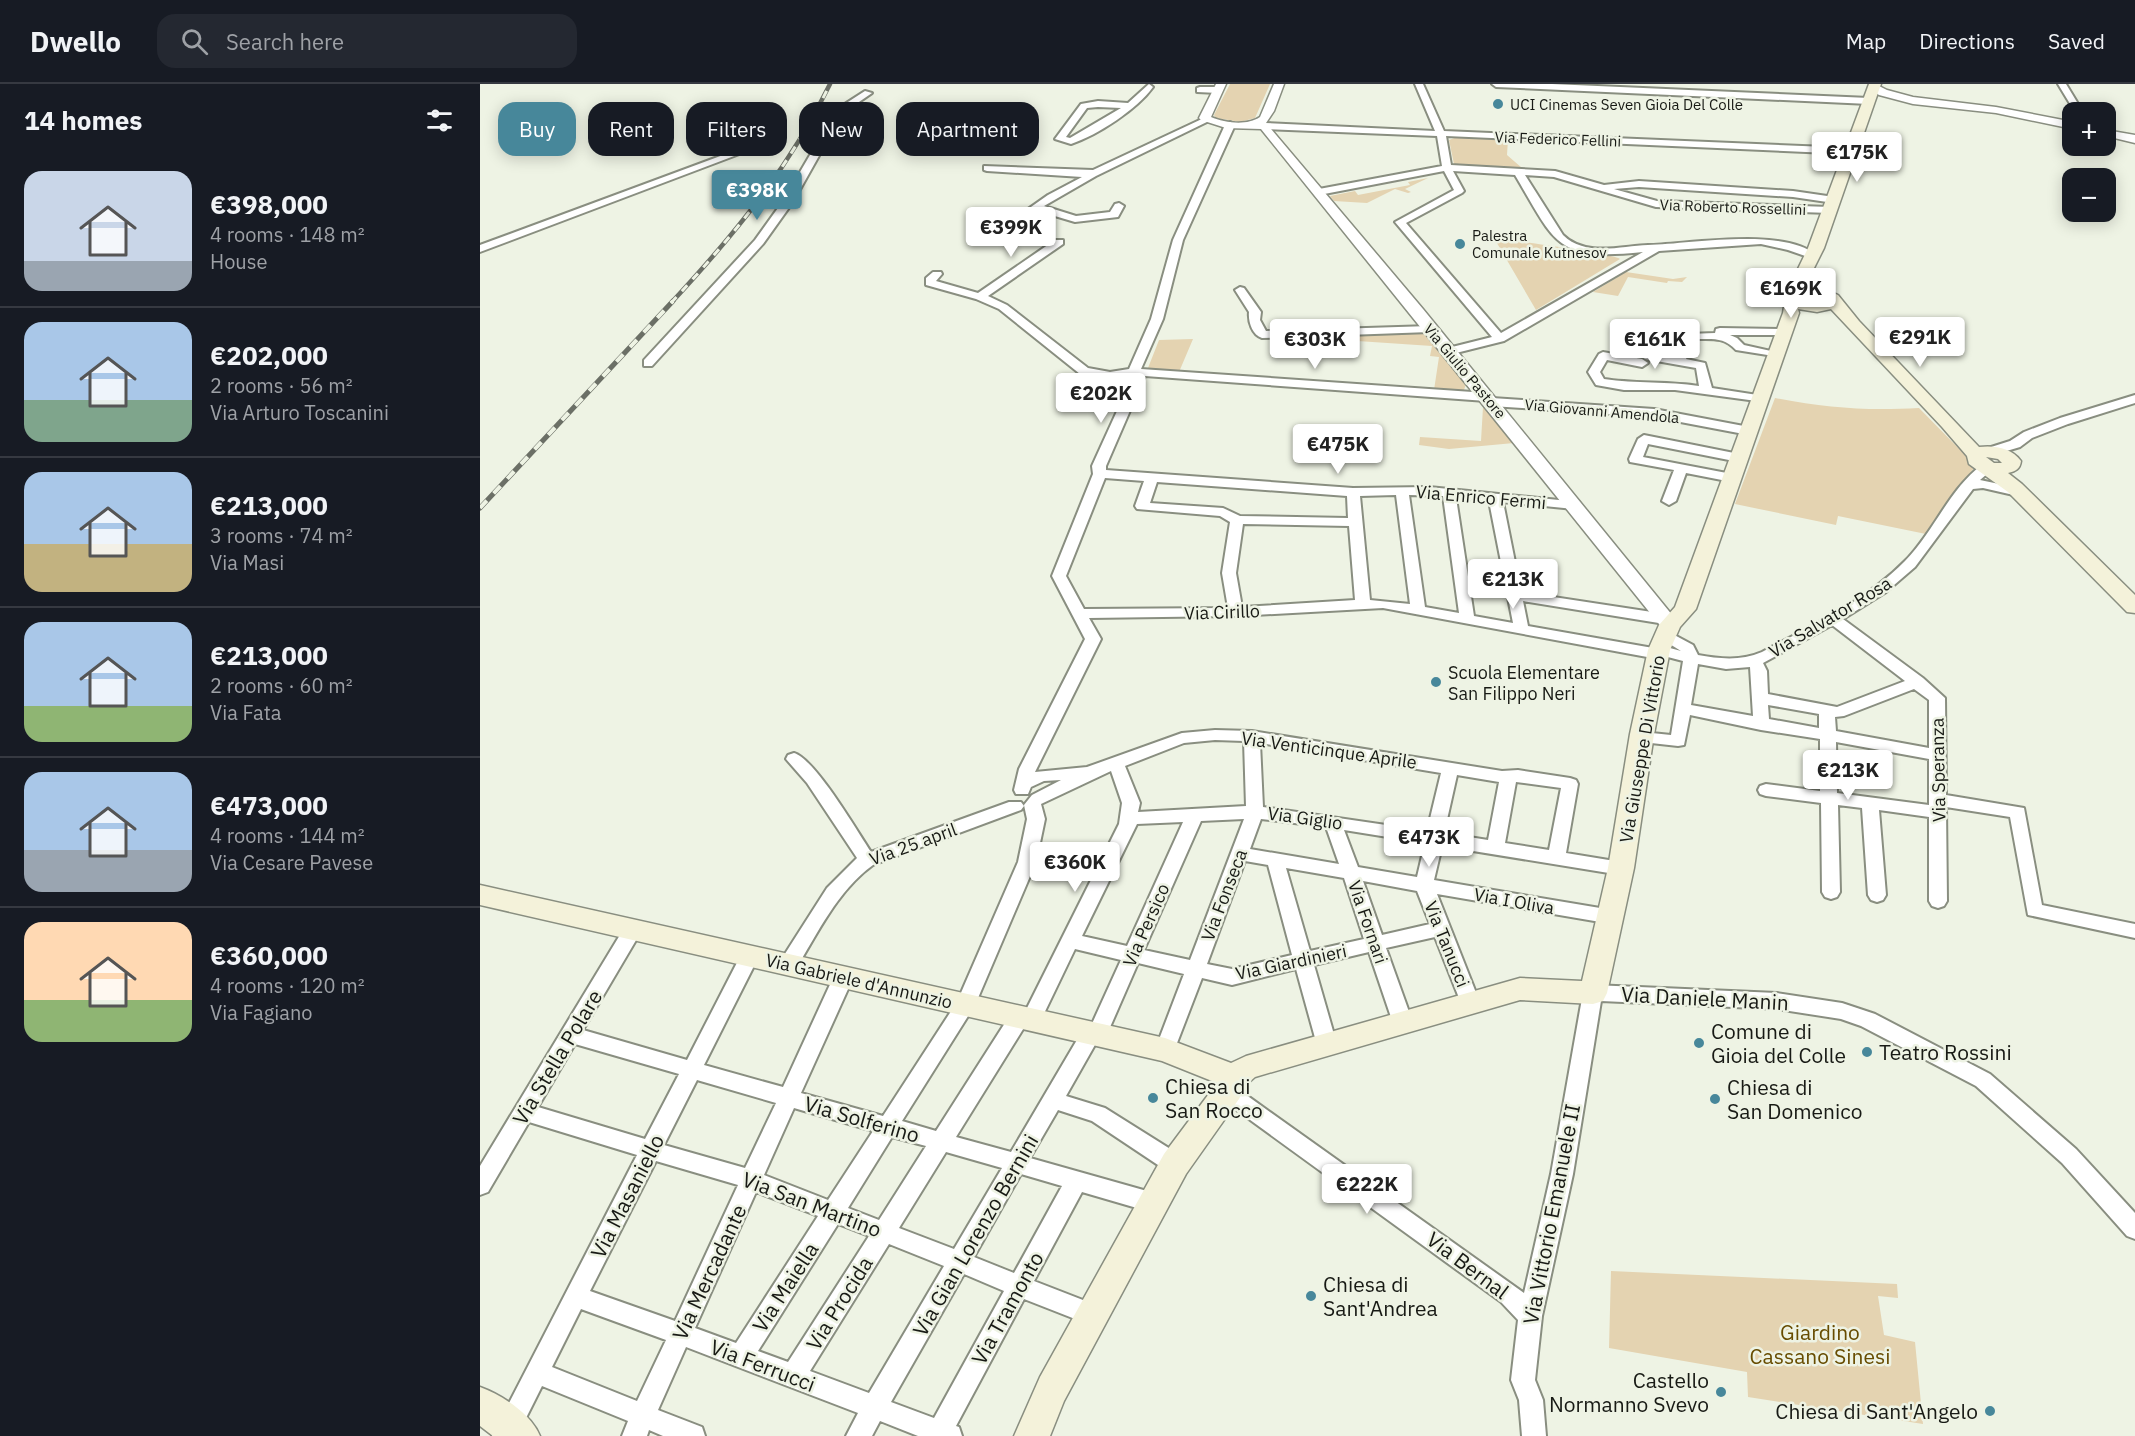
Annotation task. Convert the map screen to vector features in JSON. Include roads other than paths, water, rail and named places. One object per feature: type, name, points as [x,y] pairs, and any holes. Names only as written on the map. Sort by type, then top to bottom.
[{"type":"main road","name":"Via Giuseppe Di Vittorio","points":[[1593,993],[1612,917],[1642,737],[1663,637],[1685,609],[1791,309],[1832,205],[1871,95]]},
{"type":"main road","points":[[1815,248],[1819,274],[1832,299],[1853,326],[1960,436],[1987,459],[2135,607]]},
{"type":"main road","points":[[1791,309],[1812,291],[1832,299]]},
{"type":"main road","points":[[1791,309],[1830,306],[1832,299]]},
{"type":"main road","points":[[1815,308],[1853,326]]},
{"type":"main road","points":[[1987,459],[2005,455],[2013,456],[2017,490]]},
{"type":"main road","name":"Via Gabriele d'Annunzio","points":[[480,896],[1165,1050],[1232,1083]]},
{"type":"main road","points":[[1032,1436],[1052,1389],[1175,1164],[1232,1083],[1246,1068],[1520,989],[1593,993]]},
{"type":"main road","points":[[480,1404],[512,1433]]},
{"type":"street","points":[[1009,225],[1095,173],[1207,120],[1230,125],[1260,125],[1266,117],[1279,84]]},
{"type":"street","points":[[1419,84],[1441,134],[1447,168],[1460,191],[1400,222],[1500,339]]},
{"type":"street","points":[[1496,84],[1871,95],[2007,112],[2062,124]]},
{"type":"street","points":[[2062,84],[2073,102]]},
{"type":"street","points":[[1131,106],[1098,104],[1084,106],[1060,139],[1066,142],[1074,140],[1131,106],[1142,98],[1149,87]]},
{"type":"street","points":[[1200,90],[1219,87]]},
{"type":"street","points":[[1207,120],[1205,115],[1219,87]]},
{"type":"street","points":[[648,363],[759,242],[788,202],[840,111],[868,93]]},
{"type":"street","points":[[1871,95],[1883,93],[1910,101]]},
{"type":"street","points":[[1026,797],[1028,769],[1093,639],[1059,576],[1100,474],[1099,466],[1157,319],[1178,240],[1230,125]]},
{"type":"street","name":"Via Federico Fellini","points":[[1260,125],[1851,151]]},
{"type":"street","name":"Via Giulio Pastore","points":[[1260,125],[1319,192],[1574,505],[1663,637]]},
{"type":"street","points":[[2116,135],[2135,140]]},
{"type":"street","points":[[480,249],[729,156]]},
{"type":"street","points":[[987,168],[1095,173]]},
{"type":"street","name":"Via Roberto Rossellini","points":[[1319,192],[1447,168],[1555,174],[1656,204],[1832,205]]},
{"type":"street","points":[[1518,172],[1562,241],[1580,248],[1596,251],[1761,241],[1815,248]]},
{"type":"street","points":[[1599,187],[1639,184],[1793,194],[1832,205]]},
{"type":"street","points":[[1036,207],[1075,219],[1114,215],[1119,206]]},
{"type":"street","points":[[1761,241],[1791,248],[1815,248]]},
{"type":"street","points":[[980,297],[1059,242]]},
{"type":"street","points":[[1448,351],[1500,339],[1657,248]]},
{"type":"street","name":"Via Giovanni Amendola","points":[[937,274],[931,278],[930,283],[980,297],[1017,316],[1079,369],[1104,376],[1137,373],[1654,413],[1749,431]]},
{"type":"street","points":[[1240,290],[1255,312],[1254,320],[1262,335],[1430,329]]},
{"type":"street","points":[[1720,331],[1791,309]]},
{"type":"street","points":[[1675,386],[1692,336],[1728,337],[1740,348],[1776,355]]},
{"type":"street","points":[[1631,386],[1652,341]]},
{"type":"street","points":[[1706,389],[1701,366],[1682,362],[1603,356],[1594,372],[1600,382],[1631,386],[1706,389],[1760,399]]},
{"type":"street","points":[[2013,456],[2028,435],[2135,399]]},
{"type":"street","points":[[1732,478],[1635,459],[1644,440],[1739,458]]},
{"type":"street","name":"Via Salvator Rosa","points":[[1691,657],[1734,664],[1755,661],[1833,619],[1877,591],[1913,561],[1982,470],[1987,459]]},
{"type":"street","points":[[1669,501],[1681,468]]},
{"type":"street","name":"Via Enrico Fermi","points":[[1100,474],[1353,492],[1449,492],[1574,505]]},
{"type":"street","points":[[1152,478],[1142,506],[1223,512],[1237,520],[1356,522]]},
{"type":"street","points":[[1970,485],[1983,484],[2017,490]]},
{"type":"street","points":[[1402,491],[1418,610]]},
{"type":"street","points":[[1353,492],[1363,603]]},
{"type":"street","points":[[1449,492],[1467,618]]},
{"type":"street","points":[[1495,497],[1521,628]]},
{"type":"street","points":[[1236,612],[1228,573],[1237,520]]},
{"type":"street","points":[[1515,596],[1663,637],[1688,648],[1691,657],[1678,741],[1642,737]]},
{"type":"street","name":"Via Cirillo","points":[[1081,614],[1236,612],[1363,603],[1521,628],[1663,637]]},
{"type":"street","name":"Via Speranza","points":[[1833,619],[1937,698],[1938,901]]},
{"type":"street","points":[[1755,661],[1759,671],[1761,725]]},
{"type":"street","points":[[1760,698],[1838,712],[1917,682]]},
{"type":"street","points":[[1683,710],[1937,755]]},
{"type":"street","points":[[1827,710],[1831,892]]},
{"type":"street","name":"Via Venticinque Aprile","points":[[1026,797],[1182,738],[1215,735],[1252,736],[1506,777],[1570,784],[1556,857]]},
{"type":"street","name":"Via Fonseca","points":[[1165,1050],[1255,812],[1252,736]]},
{"type":"street","points":[[794,759],[813,779],[867,860]]},
{"type":"street","points":[[1116,763],[1128,790],[1131,802],[1130,818]]},
{"type":"street","points":[[1424,885],[1450,768]]},
{"type":"street","points":[[1496,847],[1506,777]]},
{"type":"street","points":[[1766,790],[1870,802],[2018,813],[2034,910],[2135,931]]},
{"type":"street","name":"Via 25 april","points":[[788,965],[847,874],[867,860],[1026,797]]},
{"type":"street","name":"Via Maiella","points":[[741,1356],[965,1005],[1027,862],[1036,819],[1026,797]]},
{"type":"street","points":[[1870,802],[1877,895]]},
{"type":"street","name":"Via Giglio","points":[[1130,818],[1255,812],[1433,837],[1621,868]]},
{"type":"street","name":"Via Persico","points":[[1094,1034],[1133,955],[1195,815]]},
{"type":"street","name":"Via Procida","points":[[793,1376],[941,1141],[1025,1019],[1070,941],[1121,842],[1130,818]]},
{"type":"street","name":"Via Fornari","points":[[1333,822],[1403,1023]]},
{"type":"street","name":"Via I Oliva","points":[[1240,854],[1612,917]]},
{"type":"street","points":[[1275,860],[1327,1045]]},
{"type":"street","name":"Via Tanucci","points":[[1424,885],[1470,1003]]},
{"type":"street","name":"Via Giardinieri","points":[[1070,941],[1232,977],[1441,928]]},
{"type":"street","name":"Via Stella Polare","points":[[480,1185],[633,930]]},
{"type":"street","name":"Via Masaniello","points":[[512,1433],[537,1372],[750,956]]},
{"type":"street","name":"Via Mercadante","points":[[639,1426],[843,978]]},
{"type":"street","name":"Via Daniele Manin","points":[[1593,993],[1789,1002],[1842,1011],[1868,1020],[1983,1080],[2069,1156],[2135,1229]]},
{"type":"street","name":"Via Vittorio Emanuele II","points":[[1534,1436],[1531,1400],[1523,1380],[1530,1316],[1562,1174],[1581,1052],[1593,993]]},
{"type":"street","name":"Via Gian Lorenzo Bernini","points":[[858,1436],[1052,1100],[1094,1034]]},
{"type":"street","name":"Via Solferino","points":[[571,1035],[1154,1203]]},
{"type":"street","name":"Via Bernal","points":[[1232,1083],[1242,1102],[1509,1294],[1530,1316]]},
{"type":"street","points":[[1052,1100],[1098,1114],[1175,1164]]},
{"type":"street","name":"Via San Martino","points":[[524,1112],[752,1180],[1093,1315]]},
{"type":"street","name":"Via Tramonto","points":[[942,1435],[1077,1180]]},
{"type":"street","name":"Via Ferrucci","points":[[575,1296],[741,1356],[942,1435]]},
{"type":"street","points":[[537,1372],[639,1426],[693,1436]]},
{"type":"railway","points":[[671,303],[717,252],[779,172],[830,84]]},
{"type":"railway","points":[[480,508],[673,301]]},
{"type":"place","name":"UCI Cinemas Seven Gioia Del Colle","points":[[1498,104]]},
{"type":"place","name":"Palestra Comunale Kutnesov","points":[[1460,244]]},
{"type":"place","name":"Scuola Elementare San Filippo Neri","points":[[1436,682]]},
{"type":"place","name":"Comune di Gioia del Colle","points":[[1699,1043]]},
{"type":"place","name":"Teatro Rossini","points":[[1867,1052]]},
{"type":"place","name":"Chiesa di San Rocco","points":[[1153,1098]]},
{"type":"place","name":"Chiesa di San Domenico","points":[[1715,1099]]},
{"type":"place","name":"Chiesa di Sant'Andrea","points":[[1311,1296]]},
{"type":"place","name":"Castello Normanno Svevo","points":[[1721,1392]]},
{"type":"place","name":"Chiesa di Sant'Angelo","points":[[1990,1411]]},
{"type":"park label","name":"Giardino Cassano Sinesi","points":[[1820,1344]]}]
